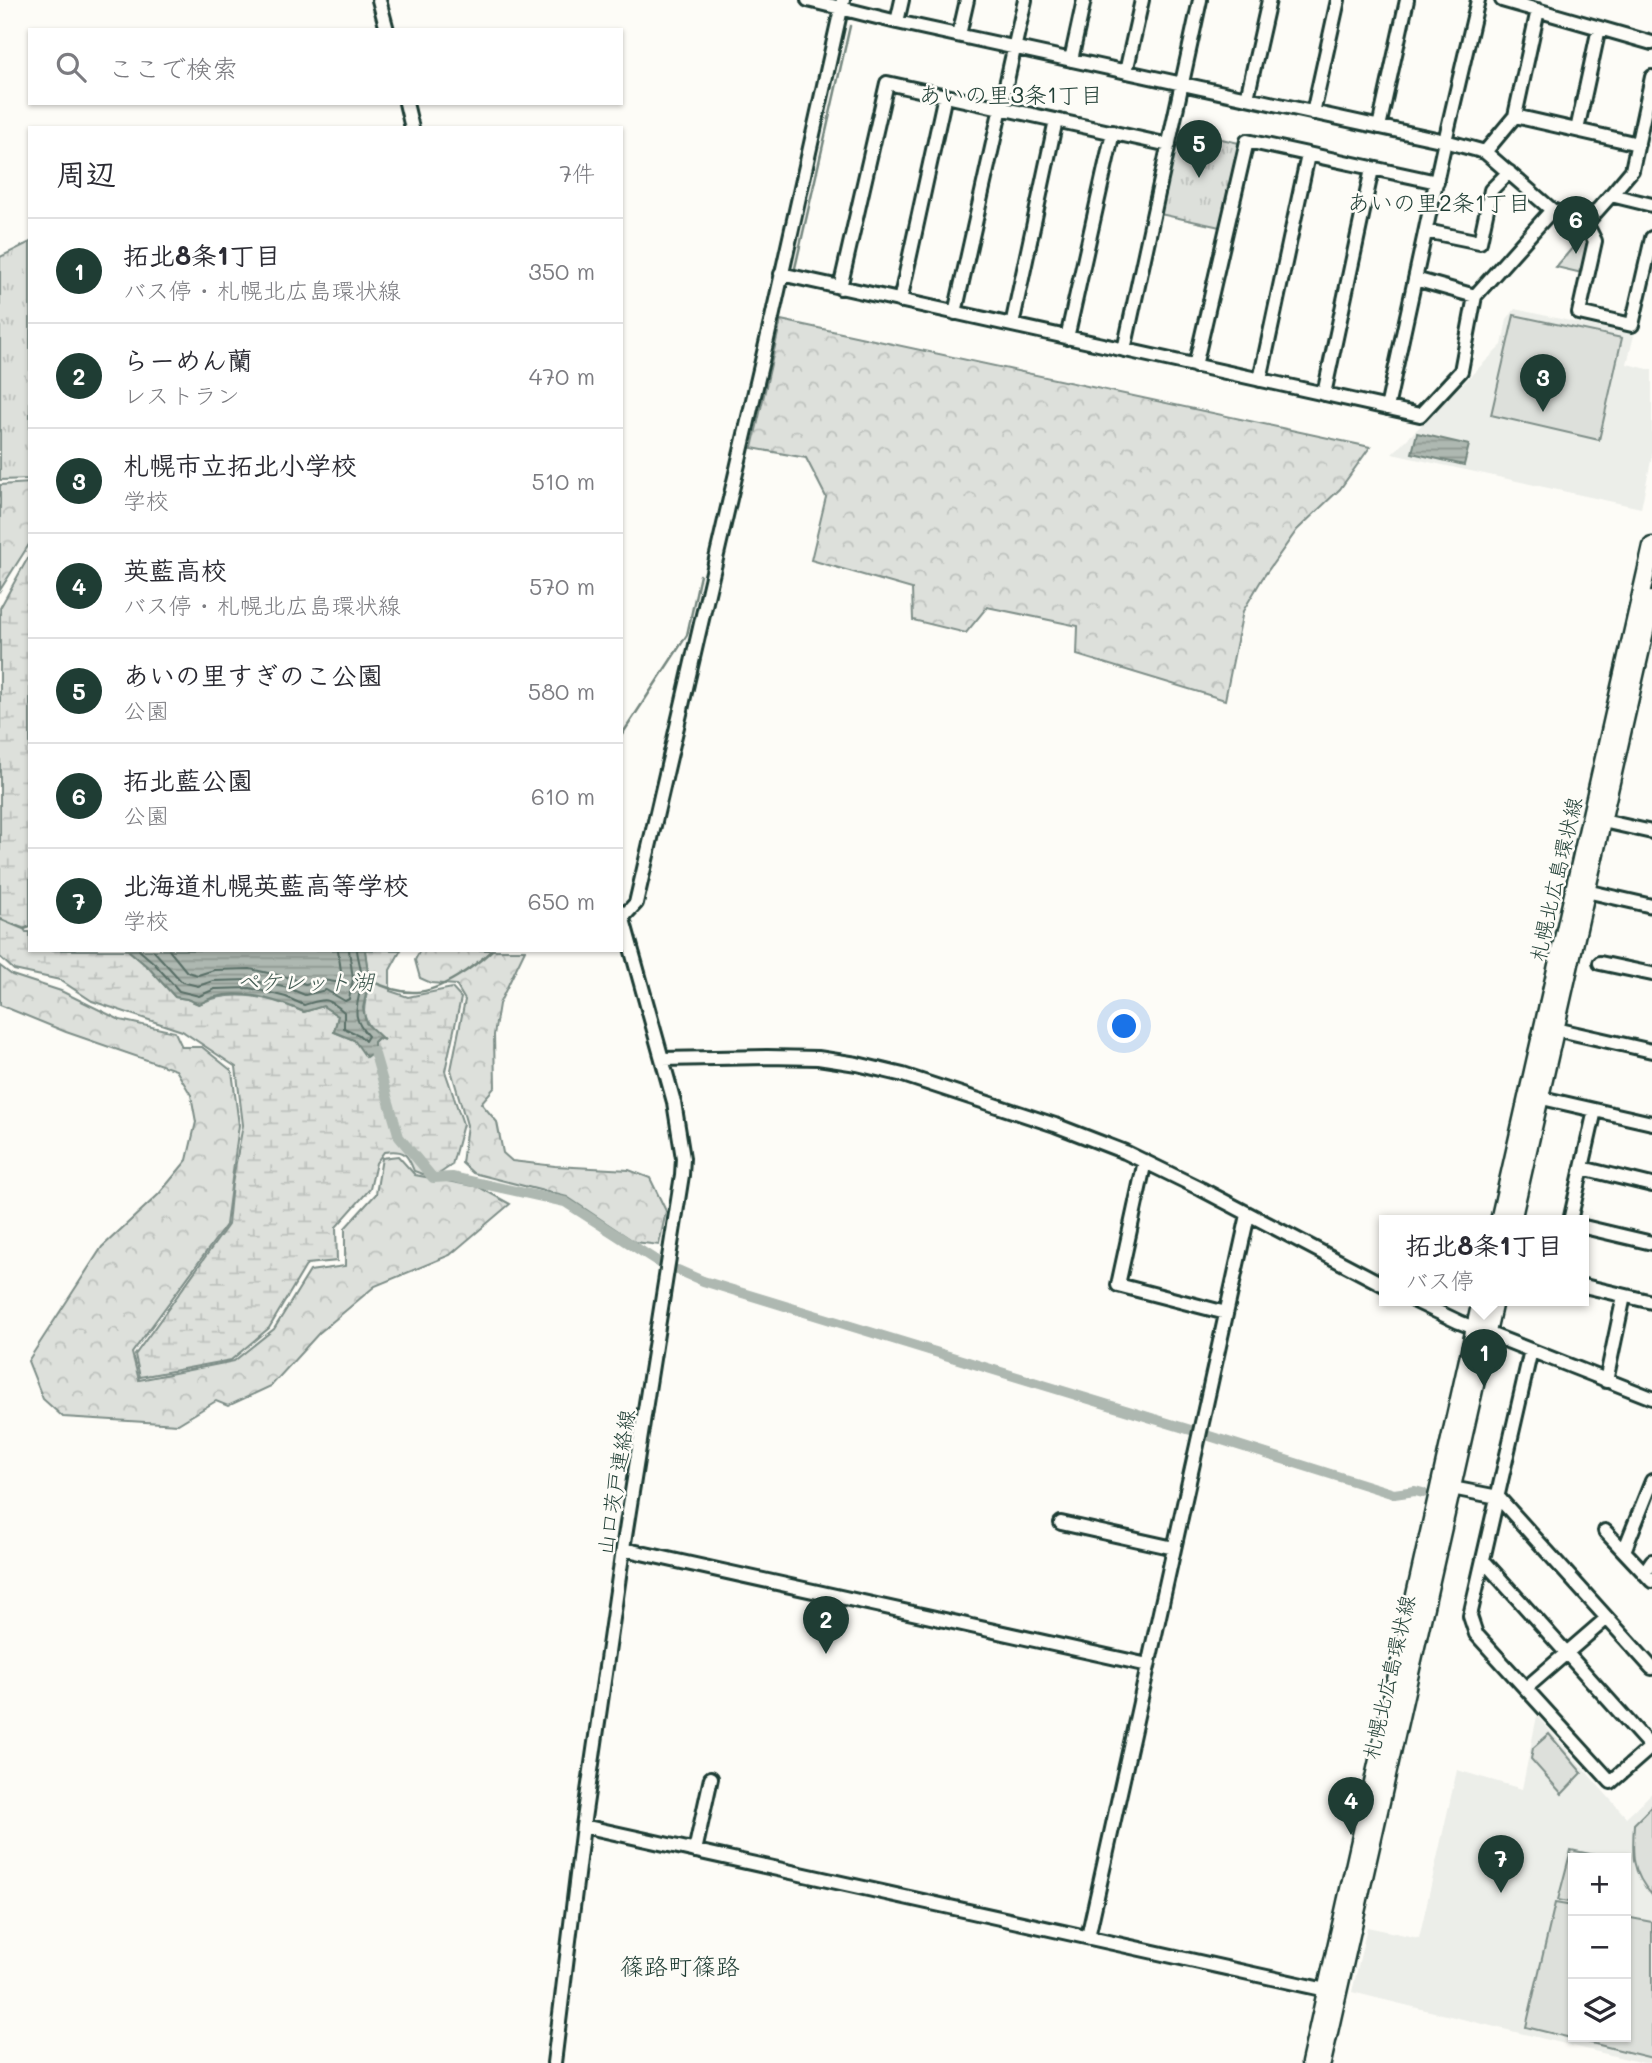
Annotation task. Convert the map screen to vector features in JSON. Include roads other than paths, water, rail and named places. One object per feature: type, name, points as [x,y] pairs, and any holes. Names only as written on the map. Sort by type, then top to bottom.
[{"type":"main road","name":"札幌北広島環状線","points":[[1640,651],[1652,546]]},
{"type":"main road","name":"札幌北広島環状線","points":[[1513,1215],[1534,1096],[1596,819],[1652,600]]},
{"type":"main road","name":"札幌北広島環状線","points":[[1501,1215],[1555,1029],[1586,891],[1596,819]]},
{"type":"main road","name":"札幌北広島環状線","points":[[1322,2063],[1452,1488],[1481,1330],[1481,1306]]},
{"type":"main road","name":"札幌北広島環状線","points":[[1310,2063],[1481,1330],[1492,1306]]},
{"type":"street","points":[[379,0],[386,28]]},
{"type":"street","points":[[897,22],[902,0]]},
{"type":"street","points":[[959,35],[967,0]]},
{"type":"street","points":[[955,313],[1025,0]]},
{"type":"street","points":[[1070,60],[1084,0]]},
{"type":"street","points":[[1126,72],[1142,0]]},
{"type":"street","points":[[1124,350],[1200,0]]},
{"type":"street","points":[[1247,98],[1269,0]]},
{"type":"street","points":[[1313,113],[1338,0]]},
{"type":"street","points":[[1379,127],[1407,0]]},
{"type":"street","points":[[1387,408],[1478,0]]},
{"type":"street","points":[[1502,0],[1652,43]]},
{"type":"street","points":[[815,1],[842,4],[897,22],[1445,141],[1485,152],[1552,210],[1586,223],[1595,241],[1579,313],[1632,325],[1652,239]]},
{"type":"street","points":[[623,914],[636,904],[842,4]]},
{"type":"street","points":[[1485,152],[1515,116],[1538,10]]},
{"type":"street","points":[[1577,130],[1599,28]]},
{"type":"street","points":[[1586,223],[1632,170],[1652,77]]},
{"type":"street","points":[[840,288],[887,83],[1168,145]]},
{"type":"street","points":[[900,301],[945,95]]},
{"type":"street","points":[[406,105],[412,126]]},
{"type":"street","points":[[1515,116],[1638,144]]},
{"type":"street","points":[[1012,326],[1056,120]]},
{"type":"street","points":[[1068,338],[1113,132]]},
{"type":"street","points":[[1195,366],[1247,141],[1437,182]]},
{"type":"street","points":[[1260,380],[1308,155]]},
{"type":"street","points":[[1324,394],[1373,169]]},
{"type":"street","points":[[1426,231],[1480,242],[1491,190],[1508,172]]},
{"type":"street","points":[[1611,195],[1652,205]]},
{"type":"street","points":[[781,274],[1420,415],[1461,371],[1475,296],[1552,210]]},
{"type":"street","points":[[1415,279],[1475,296]]},
{"type":"street","points":[[1596,819],[1652,832]]},
{"type":"street","points":[[1586,891],[1652,906]]},
{"type":"street","name":"山口茨戸連絡線","points":[[554,2063],[583,1826],[623,1549],[682,1175],[683,1158],[674,1102],[623,919]]},
{"type":"street","points":[[1600,963],[1652,975]]},
{"type":"street","points":[[1555,1029],[1652,1051]]},
{"type":"street","points":[[662,1059],[767,1056],[818,1058],[902,1075],[1055,1125],[1125,1152],[1379,1282]]},
{"type":"street","points":[[1534,1096],[1652,1123]]},
{"type":"street","points":[[1571,1215],[1595,1110]]},
{"type":"street","points":[[1145,1161],[1118,1285],[1226,1313]]},
{"type":"street","points":[[1582,1168],[1652,1185]]},
{"type":"street","points":[[1088,1937],[1248,1214]]},
{"type":"street","points":[[1589,1228],[1652,1243]]},
{"type":"street","points":[[1589,1287],[1652,1302]]},
{"type":"street","points":[[1606,1381],[1625,1296]]},
{"type":"street","points":[[1426,1306],[1652,1398]]},
{"type":"street","points":[[1483,1560],[1651,1746],[1611,1782],[1476,1634],[1471,1616],[1483,1560],[1531,1350]]},
{"type":"street","points":[[1624,1551],[1652,1481]]},
{"type":"street","points":[[1452,1488],[1498,1497],[1652,1668]]},
{"type":"street","points":[[1061,1523],[1174,1548]]},
{"type":"street","points":[[1605,1531],[1648,1577]]},
{"type":"street","points":[[623,1549],[1148,1665]]},
{"type":"street","points":[[1648,1577],[1652,1561]]},
{"type":"street","points":[[1526,1688],[1607,1618]]},
{"type":"street","points":[[695,1851],[711,1778]]},
{"type":"street","points":[[583,1826],[1326,1990]]},
{"type":"water","points":[[1417,433],[1469,445],[1464,465],[1412,453]]},
{"type":"water","name":"ペケレット湖","points":[[130,952],[365,952],[369,980],[363,1008],[366,1023],[384,1040],[378,1038],[374,1042],[374,1051],[366,1057],[354,1040],[334,1032],[338,1016],[323,1006],[304,1012],[272,1000],[237,994],[213,998],[199,1004],[175,997]]},
{"type":"waterway","points":[[795,268],[850,26]]},
{"type":"waterway","points":[[623,733],[687,635],[700,575]]},
{"type":"waterway","points":[[0,919],[24,929],[28,928]]},
{"type":"waterway","points":[[368,980],[391,989],[426,991],[457,977],[490,952]]},
{"type":"waterway","points":[[374,1051],[399,1137],[433,1178],[452,1177],[565,1202],[660,1263]]},
{"type":"waterway","points":[[678,1270],[703,1281],[1194,1431]]},
{"type":"waterway","points":[[1203,1434],[1394,1494],[1415,1491],[1423,1493]]},
{"type":"place","name":"あいの里すぎのこ公園","points":[[1199,178]]},
{"type":"place","name":"拓北藍公園","points":[[1576,254]]},
{"type":"place","name":"札幌市立拓北小学校","points":[[1543,412]]},
{"type":"place","name":"拓北8条1丁目","points":[[1484,1387]]},
{"type":"place","name":"らーめん蘭","points":[[826,1654]]},
{"type":"place","name":"英藍高校","points":[[1351,1835]]},
{"type":"place","name":"北海道札幌英藍高等学校","points":[[1501,1893]]},
{"type":"district","name":"あいの里3条1丁目","points":[[1011,94]]},
{"type":"district","name":"あいの里2条1丁目","points":[[1439,202]]},
{"type":"district","name":"篠路町篠路","points":[[680,1965]]}]
